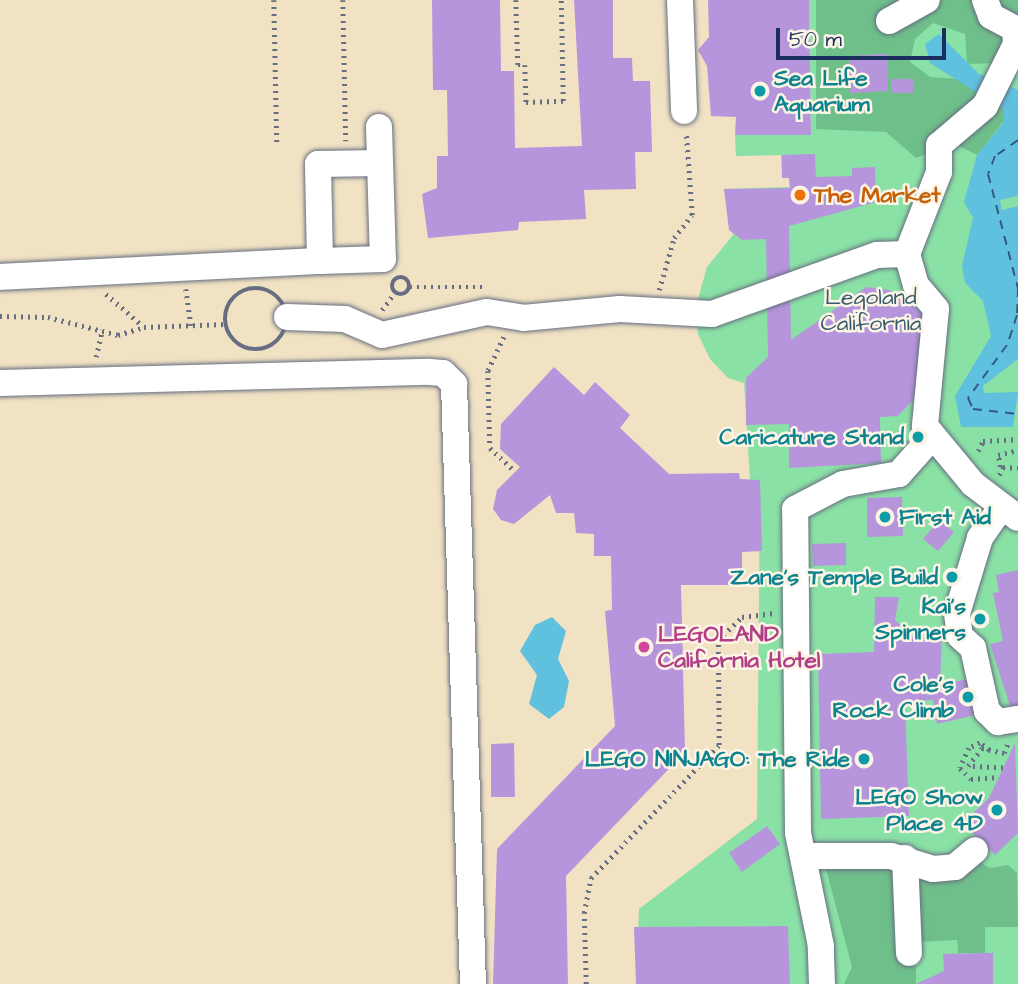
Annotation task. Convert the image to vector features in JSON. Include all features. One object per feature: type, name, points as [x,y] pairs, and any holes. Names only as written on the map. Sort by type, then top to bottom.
[{"type":"street","points":[[680,0],[684,111]]},
{"type":"street","points":[[889,20],[927,0]]},
{"type":"street","points":[[985,0],[991,16],[1015,29],[1004,73],[985,106],[939,145],[939,172],[907,254],[916,285],[936,309],[925,426],[933,438],[1009,514],[980,538],[957,613],[960,636],[974,648],[987,711],[998,722],[1018,719]]},
{"type":"street","points":[[0,276],[94,274],[383,259],[379,127]]},
{"type":"street","points":[[320,261],[318,164],[380,163]]},
{"type":"street","points":[[287,317],[345,319],[382,335],[487,312],[523,318],[652,311],[712,314],[877,255],[907,254]]},
{"type":"street","points":[[0,383],[429,372],[443,373],[454,384],[473,984]]},
{"type":"street","points":[[822,984],[821,946],[803,856],[795,509],[843,484],[899,474],[933,438]]},
{"type":"street","points":[[803,856],[905,858],[933,869],[955,867],[975,850]]},
{"type":"street","points":[[905,858],[909,953]]},
{"type":"path","points":[[274,0],[277,142]]},
{"type":"path","points":[[343,0],[346,142]]},
{"type":"path","points":[[516,0],[526,102],[563,101],[561,0]]},
{"type":"path","points":[[652,311],[674,238],[692,215],[684,111]]},
{"type":"path","points":[[94,274],[113,306],[144,327]]},
{"type":"path","points":[[406,278],[408,292],[397,294],[393,281],[406,278]]},
{"type":"path","points":[[185,281],[191,326]]},
{"type":"path","points":[[255,288],[275,294],[287,317],[281,338],[263,349],[243,347],[226,324],[232,301],[255,288]]},
{"type":"path","points":[[0,316],[57,319],[118,335],[144,327],[226,324]]},
{"type":"path","points":[[515,471],[490,448],[488,371],[502,338],[523,318]]},
{"type":"path","points":[[1017,439],[978,446],[989,460],[1001,468],[1018,468]]},
{"type":"path","points":[[1004,442],[1018,450]]},
{"type":"path","points":[[989,460],[1018,450]]},
{"type":"path","points":[[1001,468],[999,477],[1011,480]]},
{"type":"path","points":[[586,984],[584,913],[591,878],[719,745],[718,640],[742,617],[796,613]]},
{"type":"path","points":[[1003,768],[968,766],[982,748],[1004,753],[1018,734]]},
{"type":"path","points":[[991,752],[980,743],[969,748],[960,768],[971,779],[999,777]]},
{"type":"green space","name":"Legoland California","points":[[809,0],[1018,0],[1018,984],[636,984],[639,909],[757,819],[760,480],[750,480],[744,383],[728,378],[710,359],[698,334],[696,306],[707,267],[733,235],[724,189],[790,187],[789,178],[782,178],[781,155],[736,156],[735,135],[811,135]]},
{"type":"green space","points":[[816,0],[1018,0],[1018,34],[995,63],[967,64],[965,34],[933,23],[915,39],[910,62],[930,77],[958,79],[980,92],[1004,110],[1004,121],[977,155],[953,143],[916,158],[886,132],[816,129]]},
{"type":"green space","points":[[974,859],[990,868],[1008,865],[1017,873],[1018,927],[985,927],[985,953],[958,953],[957,940],[916,942],[916,984],[844,984],[852,967],[826,869],[893,867],[903,894],[928,874]]},
{"type":"water","points":[[939,34],[979,74],[1018,90],[1018,196],[1000,200],[1002,210],[1018,206],[1018,359],[983,386],[984,393],[1018,392],[1013,427],[961,427],[955,396],[991,336],[983,301],[965,283],[962,266],[973,218],[964,202],[977,155],[1004,122],[1004,110],[930,63],[925,44]]},
{"type":"water","points":[[552,617],[566,631],[558,659],[569,681],[564,707],[549,719],[529,704],[537,675],[520,651],[535,625]]},
{"type":"building","points":[[432,0],[500,0],[501,71],[514,71],[515,148],[582,146],[574,0],[613,0],[613,58],[632,58],[633,81],[650,81],[652,152],[635,152],[636,189],[584,190],[586,219],[519,222],[518,230],[428,238],[422,194],[437,188],[437,156],[448,156],[447,90],[433,90]]},
{"type":"building","name":"Sea Life Aquarium","points":[[708,0],[809,0],[811,135],[735,135],[736,117],[711,116],[707,66],[698,50],[709,37]]},
{"type":"building","points":[[887,54],[888,91],[850,93],[849,56]]},
{"type":"building","points":[[891,79],[913,79],[913,93],[891,93]]},
{"type":"building","points":[[815,154],[816,177],[852,176],[852,168],[875,167],[876,202],[789,226],[791,340],[866,287],[889,290],[929,317],[917,396],[898,416],[880,417],[881,463],[789,468],[789,424],[746,425],[746,378],[768,357],[766,239],[742,240],[729,230],[724,189],[790,188],[789,178],[782,178],[782,155]]},
{"type":"building","name":"LEGOLAND California Hotel","points":[[554,367],[584,395],[595,382],[630,415],[620,428],[669,474],[739,473],[740,479],[760,480],[762,551],[742,552],[742,585],[681,585],[685,752],[566,876],[568,984],[493,984],[497,849],[615,726],[605,611],[612,610],[611,556],[594,556],[594,534],[576,533],[574,513],[556,513],[550,495],[514,524],[501,520],[493,509],[497,490],[520,467],[500,449],[501,424]]},
{"type":"building","name":"First Aid","points":[[902,497],[903,536],[867,537],[867,498]]},
{"type":"building","points":[[939,520],[954,532],[938,551],[923,539]]},
{"type":"building","points":[[846,543],[846,565],[813,566],[812,544]]},
{"type":"building","points":[[1018,570],[1018,707],[1011,709],[990,644],[1003,641],[993,593],[999,592],[996,575]]},
{"type":"building","name":"LEGO NINJAGO: The Ride","points":[[875,597],[899,597],[895,620],[919,642],[942,635],[940,685],[977,677],[984,713],[937,724],[933,700],[905,702],[909,816],[821,819],[818,654],[874,652]]},
{"type":"building","points":[[514,743],[515,797],[491,797],[491,744]]},
{"type":"building","name":"LEGO Show Place 4D","points":[[1015,743],[1018,833],[995,855],[963,823],[989,798]]},
{"type":"building","points":[[767,826],[780,844],[742,872],[729,853]]},
{"type":"building","points":[[788,926],[790,984],[636,984],[634,927]]},
{"type":"building","points":[[993,953],[993,984],[916,984],[944,971],[943,954]]},
{"type":"ferry route","points":[[1018,140],[995,156],[988,174],[1018,288],[1017,315],[1007,345],[968,398],[973,409],[1018,414]]},
{"type":"place","name":"Sea Life Aquarium","points":[[760,91]]},
{"type":"place","name":"The Market","points":[[800,195]]},
{"type":"place","name":"Caricature Stand","points":[[918,437]]},
{"type":"place","name":"First Aid","points":[[885,517]]},
{"type":"place","name":"Zane's Temple Build","points":[[952,577]]},
{"type":"place","name":"Kai's Spinners","points":[[980,619]]},
{"type":"place","name":"LEGOLAND California Hotel","points":[[644,647]]},
{"type":"place","name":"Cole's Rock Climb","points":[[968,697]]},
{"type":"place","name":"LEGO NINJAGO: The Ride","points":[[864,759]]},
{"type":"place","name":"LEGO Show Place 4D","points":[[997,810]]}]
